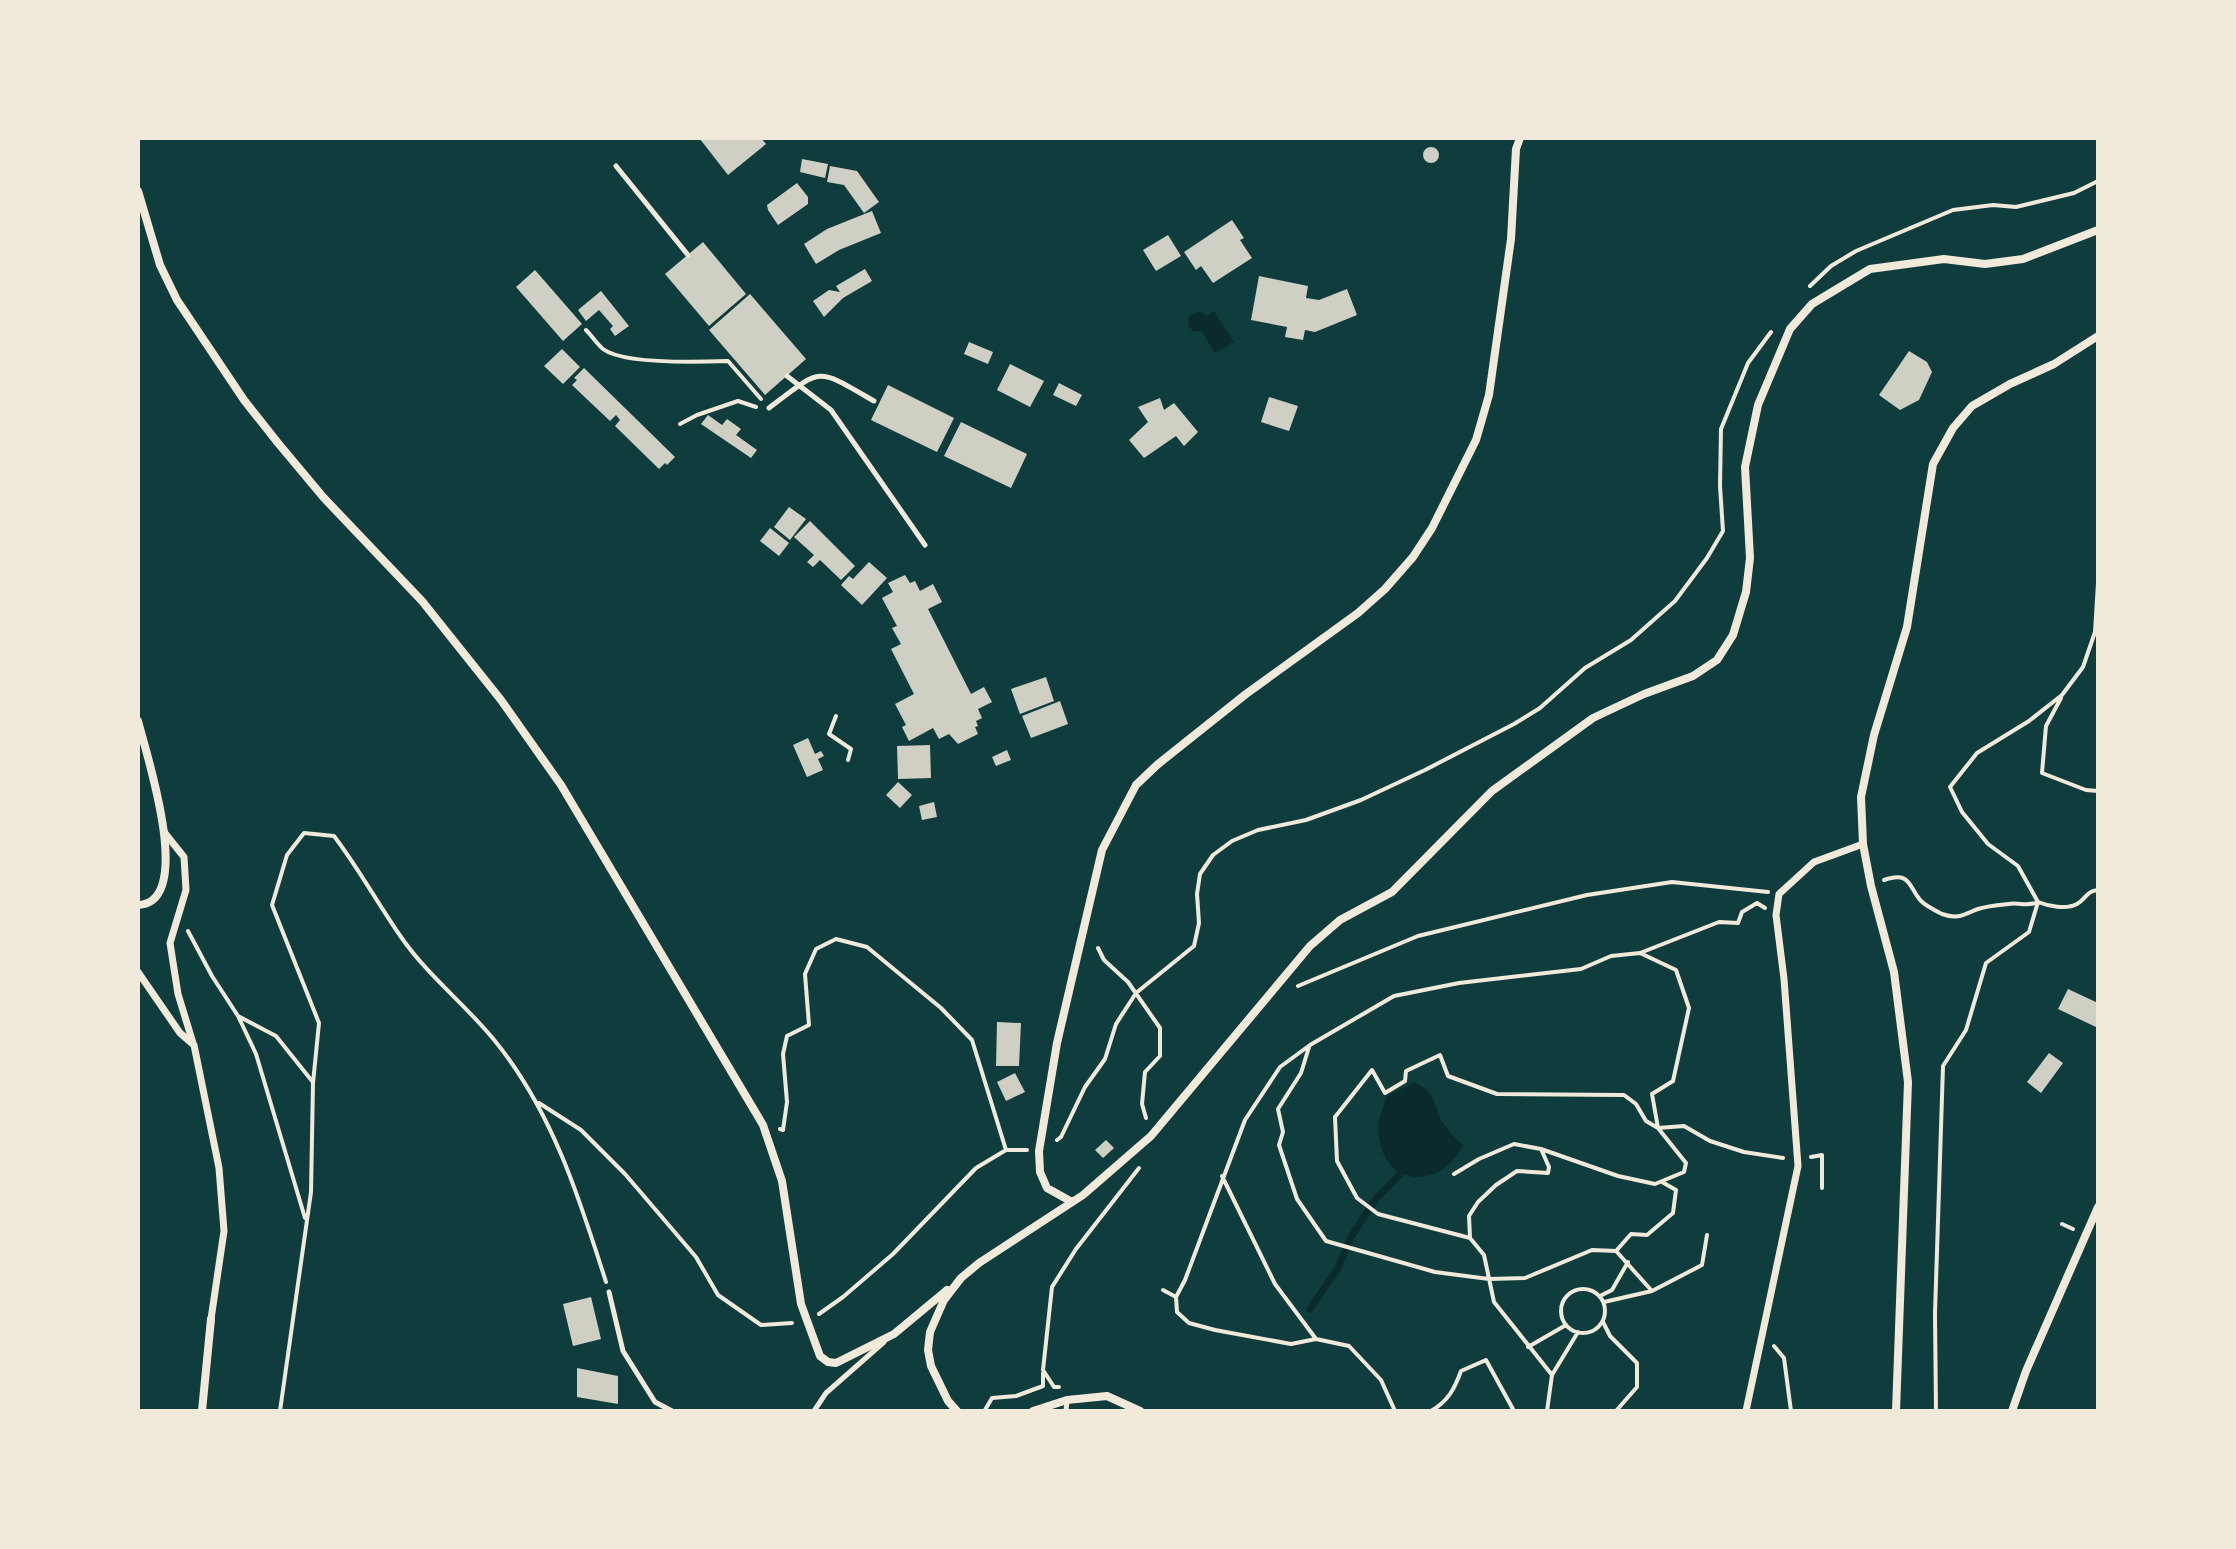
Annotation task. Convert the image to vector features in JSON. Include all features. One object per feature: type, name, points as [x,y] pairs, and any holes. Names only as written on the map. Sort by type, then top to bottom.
[{"type":"street","points":[[1072,1202],[1047,1188],[1040,1172],[1039,1151],[1057,1043],[1102,850],[1136,785],[1235,702],[1358,613],[1385,589],[1413,557],[1432,528],[1476,440],[1489,395],[1511,239],[1516,149],[1520,138]]},
{"type":"street","points":[[138,191],[160,265],[185,312],[244,400],[324,498],[422,601],[501,700],[561,785],[763,1125],[782,1181],[801,1304],[820,1356],[836,1363],[894,1334],[979,1263],[1072,1202],[1151,1136],[1310,946],[1340,920],[1392,892],[1492,791],[1593,718],[1693,676],[1717,660],[1733,635],[1746,592],[1750,558],[1745,467],[1758,405],[1790,329],[1812,304],[1870,269],[1944,259],[1985,264],[2023,259],[2098,230]]},
{"type":"street","points":[[1896,1411],[1908,1082],[1894,972],[1863,844],[1861,797],[1874,735],[1907,627],[1933,464],[1953,428],[1972,406],[2054,364],[2098,336]]},
{"type":"street","points":[[138,721],[164,832],[165,880],[156,899],[146,905],[138,905]]},
{"type":"street","points":[[164,832],[184,857],[186,890],[170,943],[178,994],[194,1045],[219,1168],[224,1231],[202,1411]]},
{"type":"street","points":[[1746,1411],[1798,1159],[1776,915],[1779,894],[1814,862],[1863,844]]},
{"type":"street","points":[[138,972],[180,1033],[194,1045]]},
{"type":"street","points":[[2012,1411],[2026,1371],[2098,1207]]},
{"type":"street","points":[[957,1411],[948,1401],[931,1366],[928,1350],[936,1314],[961,1278]]},
{"type":"street","points":[[1033,1411],[1067,1400],[1107,1396],[1140,1411]]},
{"type":"lane","points":[[616,166],[688,255]]},
{"type":"lane","points":[[769,408],[816,375],[830,376],[874,401]]},
{"type":"lane","points":[[787,376],[831,410],[925,545]]},
{"type":"lane","points":[[609,1292],[623,1351],[655,1402],[672,1411]]},
{"type":"lane","points":[[814,1411],[832,1387],[894,1334]]},
{"type":"lane","points":[[1066,1411],[1067,1400]]},
{"type":"path","points":[[1803,292],[1831,266],[1856,251],[1953,210],[1993,205],[2016,207],[2074,193],[2098,181]]},
{"type":"path","points":[[539,1103],[581,1130],[625,1174],[696,1257],[718,1295],[761,1325],[808,1322],[893,1254],[976,1168],[1006,1150],[1039,1151],[1061,1137],[1085,1087],[1105,1059],[1116,1024],[1136,993],[1194,946],[1199,923],[1197,894],[1200,874],[1213,855],[1258,830],[1306,820],[1348,806],[1514,724],[1540,708],[1585,668],[1631,640],[1675,601],[1723,531],[1721,429],[1748,363],[1775,326]]},
{"type":"path","points":[[586,330],[605,351],[629,357],[665,361],[728,361],[769,408]]},
{"type":"path","points":[[680,424],[738,401],[769,408]]},
{"type":"path","points":[[2098,583],[2097,633],[2083,667],[2062,695],[2046,726],[2042,773],[2086,790],[2098,791]]},
{"type":"path","points":[[2062,695],[2029,721],[1977,753],[1950,787],[1962,812],[1988,844],[2018,866],[2038,902],[2050,907],[2076,904],[2092,890],[2098,890]]},
{"type":"path","points":[[836,716],[829,734],[851,749],[848,760]]},
{"type":"path","points":[[280,1411],[311,1192],[313,1083],[319,1023],[272,905],[287,855],[304,833],[334,836],[359,869],[402,938],[447,991],[495,1040],[539,1103],[577,1192],[609,1292]]},
{"type":"path","points":[[1871,886],[1896,876],[1908,881],[1924,904],[1942,913],[1958,916],[1996,905],[2017,903],[2031,906],[2038,902]]},
{"type":"path","points":[[1288,991],[1418,936],[1587,895],[1672,882],[1779,894]]},
{"type":"path","points":[[1936,1411],[1935,1313],[1943,1066],[1966,1030],[1986,963],[2029,932],[2038,902]]},
{"type":"path","points":[[1395,1411],[1381,1380],[1349,1346],[1316,1339],[1291,1344],[1202,1327],[1189,1323],[1177,1312],[1176,1297],[1245,1120],[1280,1067],[1310,1045],[1394,996],[1459,983],[1581,969],[1611,956],[1640,953],[1719,922],[1738,923],[1742,912],[1757,903],[1776,915]]},
{"type":"path","points":[[180,915],[212,976],[238,1016],[256,1054],[305,1219]]},
{"type":"path","points":[[763,1125],[783,1130],[787,1102],[783,1054],[787,1036],[809,1025],[805,974],[816,949],[836,939],[867,947],[941,1008],[972,1040],[1006,1150]]},
{"type":"path","points":[[1098,948],[1104,960],[1136,993],[1160,1028],[1160,1056],[1145,1072],[1142,1104],[1151,1136]]},
{"type":"path","points":[[1640,953],[1676,970],[1689,1008],[1673,1081],[1652,1094],[1658,1128]]},
{"type":"path","points":[[238,1016],[276,1036],[313,1083]]},
{"type":"path","points":[[1310,1045],[1301,1073],[1278,1109],[1283,1132],[1279,1145],[1297,1199],[1326,1241],[1435,1272],[1489,1279],[1525,1278],[1592,1250],[1616,1251],[1652,1291]]},
{"type":"path","points":[[1454,1174],[1514,1144],[1541,1149],[1618,1176],[1655,1184],[1684,1172],[1686,1163],[1658,1128],[1646,1121],[1636,1104],[1624,1095],[1497,1094],[1448,1076],[1440,1055],[1406,1071],[1405,1081],[1385,1093],[1372,1070],[1335,1117],[1337,1161],[1357,1198],[1378,1214],[1470,1238],[1484,1255],[1494,1302],[1552,1375]]},
{"type":"path","points":[[1658,1128],[1684,1126],[1710,1141],[1744,1152],[1798,1159],[1822,1155],[1822,1188]]},
{"type":"path","points":[[1470,1238],[1469,1216],[1478,1202],[1496,1185],[1517,1171],[1548,1173],[1549,1167],[1541,1149]]},
{"type":"path","points":[[985,1410],[992,1398],[1016,1396],[1043,1386],[1052,1287],[1076,1249],[1141,1165],[1124,1158]]},
{"type":"path","points":[[1222,1176],[1275,1284],[1316,1339]]},
{"type":"path","points":[[1616,1251],[1631,1234],[1647,1235],[1673,1213],[1676,1190],[1662,1182]]},
{"type":"path","points":[[1604,1302],[1652,1291],[1702,1265],[1707,1235]]},
{"type":"path","points":[[1600,1296],[1612,1290],[1628,1262]]},
{"type":"path","points":[[1603,1322],[1592,1331],[1578,1332],[1566,1325],[1561,1311],[1566,1296],[1587,1288],[1600,1296],[1604,1302],[1603,1322],[1610,1336],[1637,1363],[1637,1387],[1616,1411]]},
{"type":"path","points":[[1163,1290],[1176,1297]]},
{"type":"path","points":[[1528,1347],[1566,1325]]},
{"type":"path","points":[[1547,1411],[1552,1375],[1578,1332]]},
{"type":"path","points":[[1762,1338],[1776,1347],[1784,1358],[1791,1411]]},
{"type":"path","points":[[1431,1411],[1443,1405],[1454,1391],[1461,1371],[1486,1360],[1514,1411]]},
{"type":"path","points":[[1043,1370],[1054,1387],[1066,1387]]},
{"type":"water","points":[[1200,311],[1207,316],[1214,311],[1234,342],[1215,353],[1202,332],[1193,331],[1188,326],[1189,316]]},
{"type":"water","points":[[1415,1082],[1431,1094],[1442,1122],[1463,1145],[1443,1169],[1417,1177],[1393,1167],[1384,1156],[1378,1133],[1387,1096]]},
{"type":"building","points":[[702,138],[761,138],[766,144],[728,175]]},
{"type":"building","points":[[1428,147],[1434,147],[1439,155],[1437,161],[1428,163],[1423,158],[1423,152]]},
{"type":"building","points":[[802,159],[828,164],[825,178],[800,172]]},
{"type":"building","points":[[830,166],[857,171],[879,202],[864,213],[844,185],[827,182]]},
{"type":"building","points":[[797,183],[808,197],[808,204],[778,225],[767,205]]},
{"type":"building","points":[[872,211],[881,233],[839,250],[816,264],[804,244],[827,229]]},
{"type":"building","points":[[1232,220],[1252,258],[1213,283],[1201,266],[1196,270],[1184,252]]},
{"type":"building","points":[[1168,235],[1181,256],[1156,271],[1143,250]]},
{"type":"building","points":[[703,242],[746,294],[709,326],[665,274]]},
{"type":"building","points":[[865,269],[872,281],[843,298],[824,317],[813,301],[829,290],[840,292],[836,286]]},
{"type":"building","points":[[535,270],[582,324],[563,341],[516,287]]},
{"type":"building","points":[[1259,276],[1308,286],[1306,298],[1319,300],[1347,289],[1357,315],[1315,332],[1305,330],[1303,340],[1285,337],[1287,327],[1251,320]]},
{"type":"building","points":[[601,291],[629,326],[615,336],[610,329],[613,326],[599,310],[586,321],[578,310]]},
{"type":"building","points":[[750,294],[806,359],[765,395],[709,330]]},
{"type":"building","points":[[969,342],[993,352],[988,364],[964,354]]},
{"type":"building","points":[[562,349],[580,367],[563,384],[544,366]]},
{"type":"building","points":[[1909,351],[1927,362],[1932,372],[1919,400],[1900,410],[1879,395]]},
{"type":"building","points":[[1010,364],[1044,381],[1030,407],[997,390]]},
{"type":"building","points":[[584,368],[675,457],[667,465],[665,463],[659,469],[615,426],[620,420],[616,415],[610,421],[572,385],[577,380],[574,378]]},
{"type":"building","points":[[1059,383],[1082,395],[1076,406],[1053,395]]},
{"type":"building","points":[[888,385],[954,418],[937,452],[871,420]]},
{"type":"building","points":[[1269,397],[1298,406],[1289,431],[1261,422]]},
{"type":"building","points":[[1160,398],[1164,410],[1174,403],[1198,432],[1184,446],[1176,436],[1144,458],[1129,440],[1148,422],[1138,407]]},
{"type":"building","points":[[708,415],[722,425],[727,419],[741,429],[736,435],[757,450],[751,458],[701,424]]},
{"type":"building","points":[[961,422],[1027,454],[1011,488],[944,456]]},
{"type":"building","points":[[789,507],[806,519],[790,540],[774,527]]},
{"type":"building","points":[[810,521],[855,566],[841,580],[820,560],[813,567],[807,562],[814,555],[794,537]]},
{"type":"building","points":[[770,528],[789,543],[779,556],[760,541]]},
{"type":"building","points":[[869,562],[887,578],[862,605],[841,585],[849,576],[853,579]]},
{"type":"building","points":[[905,575],[910,583],[915,581],[920,591],[933,584],[942,602],[928,609],[971,694],[984,687],[992,702],[978,709],[982,718],[976,721],[978,734],[958,744],[949,734],[939,739],[933,728],[909,741],[902,727],[906,725],[895,704],[914,694],[891,649],[901,644],[892,628],[897,626],[882,598],[893,592],[888,583]]},
{"type":"building","points":[[1046,677],[1054,701],[1020,714],[1011,689]]},
{"type":"building","points":[[1060,701],[1068,724],[1031,738],[1022,716]]},
{"type":"building","points":[[808,738],[815,754],[821,751],[824,756],[818,759],[823,770],[807,777],[793,745]]},
{"type":"building","points":[[930,745],[931,778],[898,779],[897,746]]},
{"type":"building","points":[[1007,750],[1011,760],[996,766],[992,757]]},
{"type":"building","points":[[898,782],[912,795],[900,808],[886,795]]},
{"type":"building","points":[[934,802],[937,817],[922,820],[919,806]]},
{"type":"building","points":[[2068,989],[2098,1003],[2098,1028],[2058,1009]]},
{"type":"building","points":[[997,1022],[1021,1023],[1019,1066],[996,1066]]},
{"type":"building","points":[[2049,1053],[2063,1063],[2041,1093],[2027,1082]]},
{"type":"building","points":[[1015,1073],[1025,1092],[1006,1101],[997,1082]]},
{"type":"building","points":[[1106,1140],[1114,1148],[1103,1158],[1095,1150]]},
{"type":"building","points":[[591,1297],[601,1339],[573,1346],[563,1304]]},
{"type":"building","points":[[577,1368],[618,1376],[618,1404],[577,1397]]},
{"type":"waterway","points":[[1310,1309],[1338,1268],[1351,1237],[1375,1200],[1401,1173]]}]
